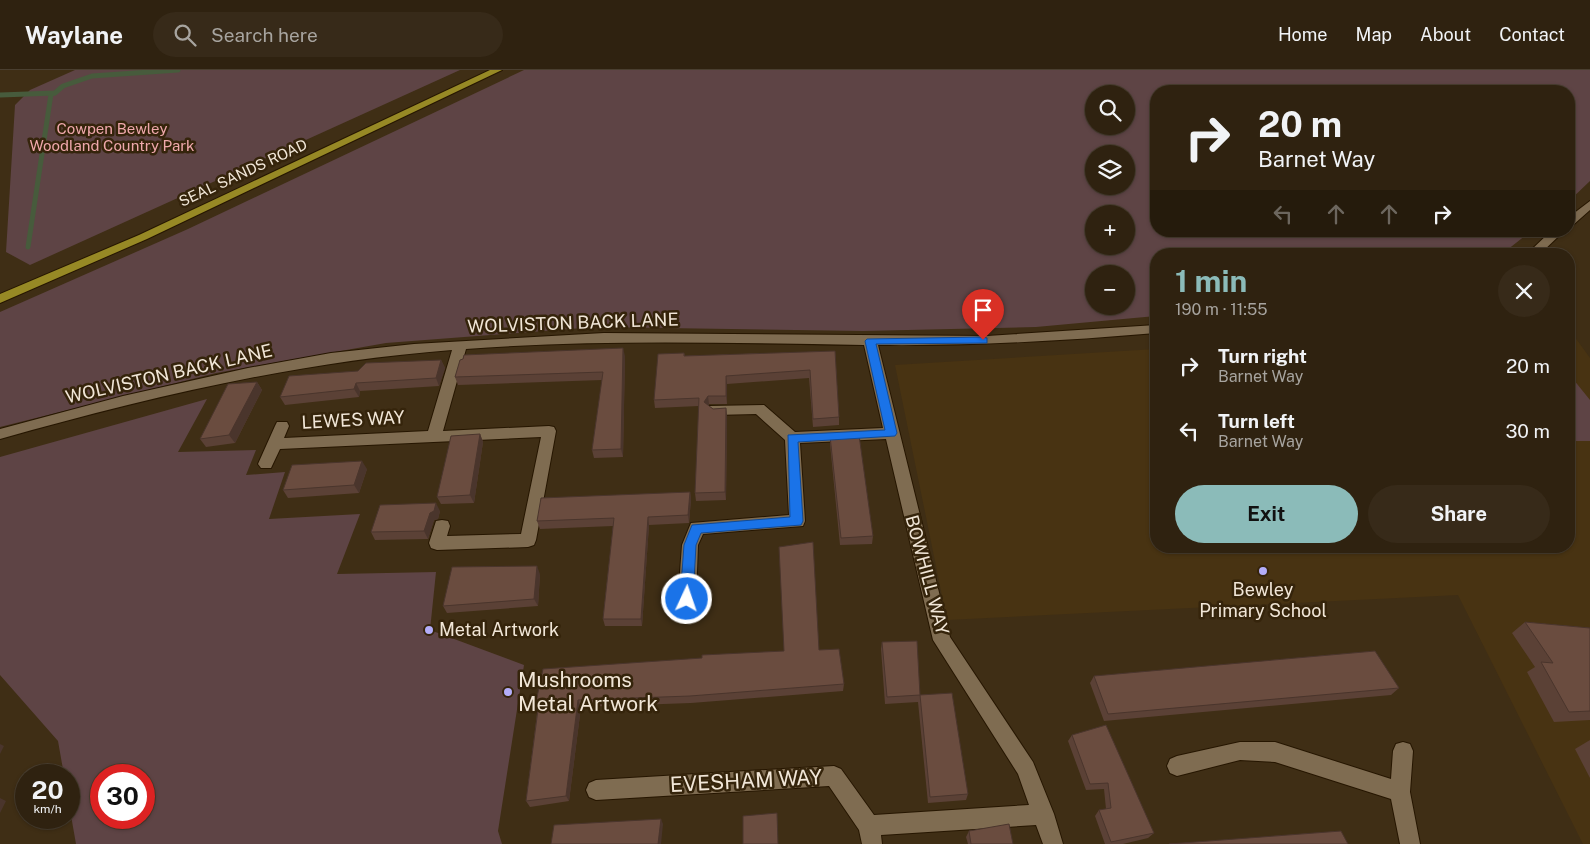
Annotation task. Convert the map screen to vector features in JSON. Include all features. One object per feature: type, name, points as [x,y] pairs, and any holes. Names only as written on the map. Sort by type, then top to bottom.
[{"type":"main road","name":"SEAL SANDS ROAD","points":[[0,299],[143,237],[497,70]]},
{"type":"street","points":[[1575,217],[1590,204]]},
{"type":"street","points":[[1540,248],[1551,237]]},
{"type":"street","name":"WOLVISTON BACK LANE","points":[[0,434],[216,380],[328,359],[460,345],[605,339],[1002,340],[1150,329]]},
{"type":"street","name":"BOWHILL WAY","points":[[870,341],[934,614],[942,640],[1026,769],[1044,814],[1053,844]]},
{"type":"street","points":[[434,435],[460,345]]},
{"type":"street","points":[[714,410],[759,409],[792,438],[891,433]]},
{"type":"street","name":"LEWES WAY","points":[[266,464],[282,426]]},
{"type":"street","name":"LEWES WAY","points":[[275,444],[549,431],[528,540],[437,543],[442,526]]},
{"type":"street","points":[[687,599],[690,545],[697,528],[797,521],[792,438]]},
{"type":"street","points":[[1404,750],[1400,792],[1410,844]]},
{"type":"street","points":[[1177,766],[1240,751],[1275,752],[1400,792]]},
{"type":"street","name":"EVESHAM WAY","points":[[596,790],[834,776],[870,835],[1044,814]]},
{"type":"shaded area","name":"Bewley Primary School","points":[[1575,337],[1590,358],[1590,844],[1583,844],[1458,595],[947,620],[895,365],[1150,349],[1150,553],[1575,553]]},
{"type":"green space","name":"Cowpen Bewley Woodland Country Park","points":[[75,70],[460,70],[30,265],[6,252],[15,105],[30,90]]},
{"type":"green space","points":[[524,70],[1590,70],[1590,181],[1575,195],[1575,85],[1150,85],[1150,237],[1523,237],[1510,248],[1150,248],[1150,317],[1036,327],[863,331],[596,327],[386,343],[216,373],[0,427],[0,312],[188,229]]},
{"type":"green space","points":[[1575,381],[1590,400],[1590,441],[1575,441]]},
{"type":"green space","points":[[207,399],[178,452],[256,450],[246,475],[285,472],[269,519],[360,514],[337,574],[436,572],[430,630],[524,665],[498,831],[502,844],[76,844],[73,829],[80,829],[80,764],[62,764],[58,741],[0,675],[0,457]]},
{"type":"building","points":[[623,348],[621,449],[592,450],[603,372],[455,377],[460,360],[463,359],[464,355]]},
{"type":"building","points":[[835,351],[839,417],[813,419],[810,370],[726,376],[726,396],[708,396],[704,402],[713,409],[726,408],[725,492],[695,493],[699,398],[654,400],[658,354],[684,353],[684,356]]},
{"type":"building","points":[[441,360],[436,378],[356,383],[354,389],[280,397],[289,376],[358,371],[366,363]]},
{"type":"building","points":[[257,382],[229,435],[200,439],[228,384]]},
{"type":"building","points":[[480,434],[470,495],[437,497],[451,436]]},
{"type":"building","points":[[859,435],[873,536],[841,538],[830,436]]},
{"type":"building","points":[[362,461],[354,485],[283,490],[292,465]]},
{"type":"building","points":[[690,492],[688,515],[648,517],[641,619],[603,619],[614,518],[537,521],[541,498]]},
{"type":"building","points":[[436,503],[434,511],[430,513],[424,531],[371,532],[380,505]]},
{"type":"building","points":[[813,542],[819,650],[839,649],[844,684],[690,696],[578,700],[566,796],[526,801],[539,702],[536,702],[543,669],[702,658],[702,655],[784,651],[779,547]]},
{"type":"building","points":[[537,566],[534,599],[443,606],[452,567]]},
{"type":"building","points":[[1525,622],[1590,628],[1590,711],[1569,712],[1541,662],[1553,663]]},
{"type":"building","points":[[917,641],[920,695],[887,697],[882,642]]},
{"type":"building","points":[[1375,651],[1399,688],[1108,714],[1094,676]]},
{"type":"building","points":[[952,693],[968,794],[930,797],[920,695]]},
{"type":"building","points":[[1106,725],[1154,833],[1111,842],[1099,810],[1111,808],[1108,783],[1090,784],[1072,735]]},
{"type":"building","points":[[777,813],[778,844],[743,844],[743,816]]},
{"type":"building","points":[[661,819],[658,844],[551,844],[554,825]]},
{"type":"building","points":[[1009,824],[1013,844],[971,844],[969,831]]},
{"type":"building","points":[[1341,831],[1348,844],[1169,844]]},
{"type":"waterway","points":[[55,93],[63,86],[92,76],[178,70]]},
{"type":"waterway","points":[[0,95],[55,93]]},
{"type":"waterway","points":[[28,247],[51,94],[55,93]]},
{"type":"place","name":"Bewley Primary School","points":[[1263,571]]},
{"type":"place","name":"Metal Artwork","points":[[429,630]]},
{"type":"place","name":"Mushrooms Metal Artwork","points":[[508,692]]},
{"type":"route","points":[[687,599],[690,545],[697,528],[797,521],[792,438],[891,433],[870,341],[983,340]]}]
